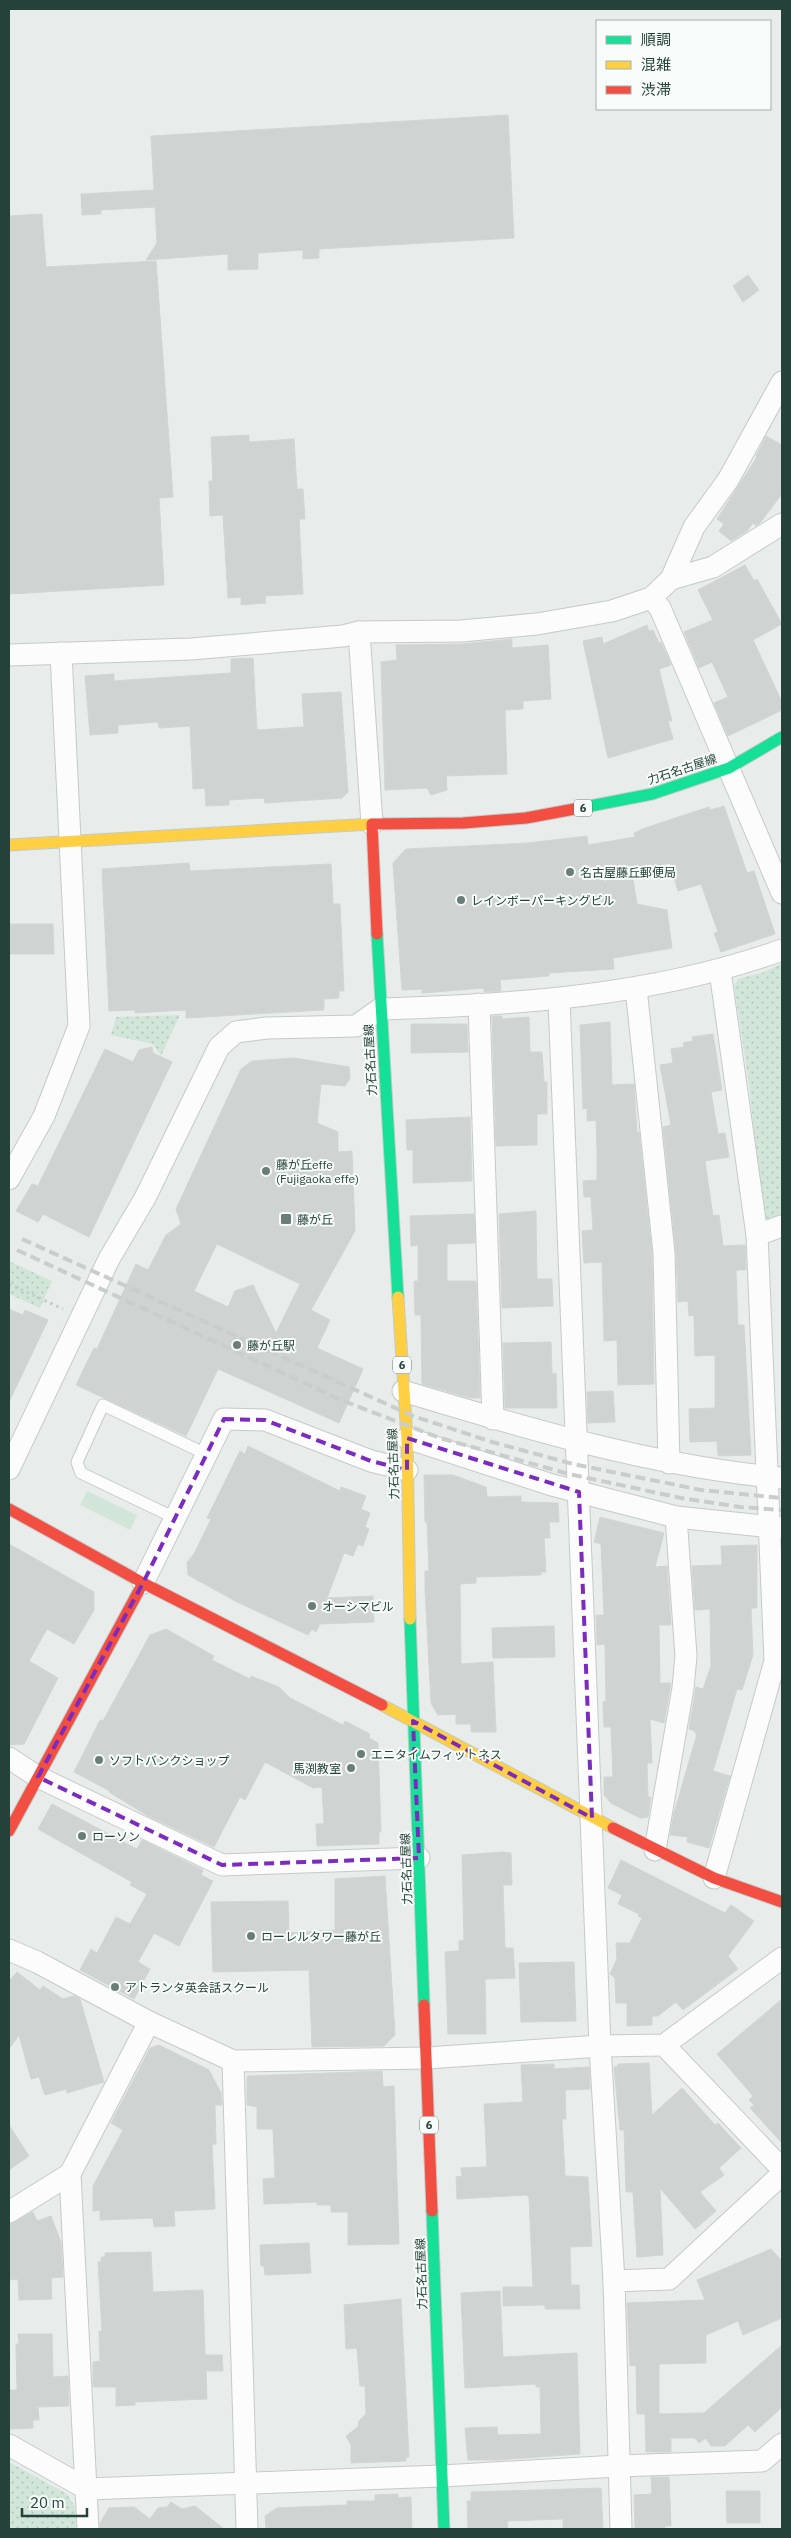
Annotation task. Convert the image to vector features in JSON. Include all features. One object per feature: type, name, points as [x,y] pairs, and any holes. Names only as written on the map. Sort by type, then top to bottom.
[{"type":"main road","name":"力石名古屋線","points":[[444,2529],[413,1721],[407,1438],[380,1009],[372,824],[463,823],[526,818],[652,794],[729,768],[782,737]]},
{"type":"main road","points":[[9,845],[372,824]]},
{"type":"main road","points":[[9,1509],[143,1583],[413,1721],[592,1818],[714,1878],[782,1902]]},
{"type":"main road","points":[[9,1831],[143,1583]]},
{"type":"street","points":[[9,654],[111,653],[191,649],[343,636],[359,632],[461,631],[537,624],[612,611],[651,598],[671,579],[694,527],[728,480],[782,382]]},
{"type":"street","points":[[671,579],[713,567],[782,524]]},
{"type":"street","points":[[651,598],[660,608],[782,894]]},
{"type":"street","points":[[359,632],[372,824]]},
{"type":"street","points":[[9,1179],[44,1116],[78,1026],[61,653]]},
{"type":"street","points":[[9,1469],[109,1259],[146,1198],[219,1047],[236,1032],[356,1026],[380,1009],[559,999],[636,988],[720,971],[782,950]]},
{"type":"street","points":[[714,1878],[776,1661],[774,1478],[756,1235],[720,971]]},
{"type":"street","points":[[636,988],[664,1253],[670,1462]]},
{"type":"street","points":[[559,999],[567,1154],[576,1442],[600,2046],[614,2281],[621,2529]]},
{"type":"street","points":[[479,1004],[492,1419]]},
{"type":"street","points":[[756,1235],[782,1226]]},
{"type":"street","points":[[403,1391],[492,1419],[576,1442],[670,1462],[774,1478]]},
{"type":"street","points":[[143,1583],[224,1419],[266,1420],[371,1461],[407,1470]]},
{"type":"street","points":[[407,1438],[501,1470],[676,1517],[701,1518],[776,1528]]},
{"type":"street","points":[[655,1850],[684,1688],[685,1664],[676,1517]]},
{"type":"street","points":[[9,1758],[38,1777],[222,1865],[419,1858]]},
{"type":"street","points":[[9,1950],[37,1962],[149,2022],[233,2061],[427,2058],[600,2046],[664,2045],[782,1958]]},
{"type":"street","points":[[88,2529],[70,2174],[149,2022]]},
{"type":"street","points":[[664,2045],[782,2168]]},
{"type":"street","points":[[233,2061],[247,2529]]},
{"type":"street","points":[[9,2212],[70,2174]]},
{"type":"street","points":[[614,2281],[669,2279],[782,2174]]},
{"type":"street","points":[[9,2445],[87,2489],[442,2476],[618,2466],[762,2461],[782,2444]]},
{"type":"lane","points":[[175,1518],[81,1472],[77,1462],[103,1405],[206,1454]]},
{"type":"path","points":[[9,1284],[81,1318]]},
{"type":"highlighted area","points":[[224,1419],[265,1420],[371,1461],[407,1470],[407,1438],[579,1492],[592,1818],[413,1721],[419,1858],[222,1865],[38,1777],[143,1583]]},
{"type":"green space","points":[[782,963],[782,1217],[770,1220],[763,1216],[749,1084],[734,986],[738,979],[764,972]]},
{"type":"green space","points":[[180,1015],[161,1056],[153,1044],[111,1035],[116,1017]]},
{"type":"green space","points":[[9,1261],[52,1281],[40,1308],[9,1294]]},
{"type":"green space","points":[[87,1491],[137,1515],[130,1530],[80,1505]]},
{"type":"green space","points":[[9,2462],[67,2494],[75,2507],[76,2529],[9,2529]]},
{"type":"building","points":[[508,115],[514,238],[319,249],[319,258],[303,259],[303,250],[258,253],[258,269],[228,270],[228,254],[146,260],[157,243],[155,207],[101,210],[101,214],[82,215],[81,194],[154,190],[151,136]]},
{"type":"building","points":[[42,214],[46,267],[156,261],[173,497],[159,498],[164,585],[9,594],[9,216]]},
{"type":"building","points":[[748,275],[759,290],[743,302],[733,286]]},
{"type":"building","points":[[249,435],[249,442],[294,439],[297,489],[303,489],[305,519],[299,519],[303,594],[265,596],[266,603],[241,605],[241,597],[228,598],[223,515],[210,516],[209,481],[213,481],[211,437]]},
{"type":"building","points":[[766,436],[782,445],[782,494],[760,523],[756,526],[753,523],[747,531],[731,541],[719,531],[724,524],[717,519],[757,457]]},
{"type":"building","points":[[745,565],[754,581],[757,579],[782,624],[753,640],[782,702],[782,710],[728,736],[714,703],[728,697],[712,662],[699,668],[684,632],[713,620],[698,590]]},
{"type":"building","points":[[647,625],[649,631],[653,630],[659,643],[661,642],[671,665],[659,669],[672,721],[668,721],[673,739],[608,758],[583,641],[602,637],[603,644]]},
{"type":"building","points":[[512,639],[512,648],[548,645],[551,699],[523,701],[523,709],[505,710],[507,774],[446,776],[447,790],[431,795],[427,788],[385,790],[381,662],[397,660],[396,645],[461,644]]},
{"type":"building","points":[[253,658],[257,730],[304,727],[302,694],[341,692],[348,792],[342,798],[265,803],[264,798],[229,800],[229,805],[206,806],[205,788],[193,789],[190,726],[159,728],[158,722],[118,725],[118,733],[90,735],[85,676],[114,674],[114,681],[231,673],[231,659]]},
{"type":"building","points":[[724,806],[747,873],[754,871],[775,934],[721,952],[714,933],[718,932],[701,884],[678,891],[670,863],[632,873],[637,904],[667,910],[672,948],[613,958],[614,969],[549,973],[549,976],[500,980],[501,991],[484,992],[484,988],[422,993],[422,989],[402,990],[393,863],[406,849],[528,843],[587,836],[588,845],[635,837],[634,833],[645,828],[709,807],[710,810]]},
{"type":"building","points":[[189,863],[190,871],[331,864],[333,904],[340,904],[344,991],[339,991],[339,998],[324,999],[324,1010],[186,1018],[186,1010],[135,1013],[135,1010],[109,1011],[102,869]]},
{"type":"building","points":[[9,924],[53,924],[54,954],[9,954]]},
{"type":"building","points":[[492,1016],[502,1016],[502,1019],[529,1017],[530,1052],[542,1052],[544,1082],[547,1082],[547,1114],[537,1114],[537,1145],[496,1146]]},
{"type":"building","points":[[610,1022],[612,1085],[634,1084],[637,1132],[639,1132],[652,1254],[654,1384],[618,1385],[617,1340],[604,1341],[602,1262],[584,1263],[582,1231],[593,1230],[591,1197],[584,1197],[583,1181],[597,1180],[597,1149],[596,1120],[587,1121],[587,1108],[583,1109],[580,1025]]},
{"type":"building","points":[[411,1024],[467,1024],[468,1052],[411,1053]]},
{"type":"building","points":[[713,1034],[722,1090],[711,1092],[718,1134],[725,1133],[729,1157],[705,1161],[713,1216],[719,1215],[723,1246],[745,1245],[746,1270],[736,1270],[738,1325],[744,1325],[751,1455],[718,1456],[717,1441],[690,1442],[689,1409],[715,1408],[715,1355],[695,1356],[694,1315],[689,1316],[688,1301],[678,1302],[676,1252],[663,1127],[671,1125],[660,1065],[673,1063],[671,1049],[684,1047],[683,1043],[693,1041],[692,1037]]},
{"type":"building","points":[[152,1047],[153,1053],[172,1062],[89,1237],[43,1214],[38,1222],[16,1211],[32,1184],[38,1186],[105,1049],[133,1062],[139,1050]]},
{"type":"building","points":[[294,1058],[349,1067],[350,1078],[345,1086],[321,1084],[317,1123],[338,1132],[338,1152],[352,1151],[355,1231],[311,1310],[330,1320],[317,1348],[363,1369],[339,1423],[218,1369],[186,1436],[76,1385],[94,1348],[97,1349],[136,1264],[148,1270],[166,1235],[181,1224],[176,1209],[241,1069],[252,1061]],"holes":[[[217,1244],[300,1284],[276,1333],[253,1285],[235,1291],[228,1307],[194,1291]]]},
{"type":"building","points":[[470,1117],[472,1181],[413,1183],[413,1150],[407,1150],[406,1120]]},
{"type":"building","points":[[536,1211],[537,1279],[552,1279],[553,1306],[502,1308],[499,1214]]},
{"type":"building","points":[[474,1214],[475,1243],[447,1244],[447,1281],[476,1281],[480,1398],[470,1398],[422,1384],[421,1315],[415,1315],[414,1281],[418,1281],[418,1245],[411,1246],[410,1216]]},
{"type":"building","points":[[9,1309],[23,1315],[25,1310],[48,1320],[9,1402]]},
{"type":"building","points":[[551,1342],[552,1374],[556,1373],[557,1408],[505,1408],[503,1343]]},
{"type":"building","points":[[613,1391],[615,1422],[588,1423],[587,1392]]},
{"type":"building","points":[[248,1446],[340,1491],[341,1487],[366,1496],[361,1509],[370,1513],[365,1527],[369,1529],[363,1546],[358,1544],[353,1556],[344,1553],[327,1598],[373,1596],[374,1622],[320,1624],[316,1632],[312,1629],[308,1635],[237,1602],[188,1575],[187,1562],[194,1554],[211,1519],[207,1518],[240,1451],[245,1454]]},
{"type":"building","points":[[424,1475],[453,1475],[486,1487],[487,1497],[521,1496],[521,1502],[558,1503],[559,1522],[549,1522],[550,1538],[544,1538],[546,1572],[541,1572],[541,1575],[476,1577],[476,1583],[460,1584],[461,1664],[493,1662],[496,1732],[471,1732],[471,1724],[456,1724],[456,1714],[438,1715],[431,1703],[425,1589],[425,1571],[429,1571]]},
{"type":"building","points":[[600,1517],[664,1533],[655,1567],[667,1566],[671,1625],[659,1625],[660,1683],[671,1683],[664,1723],[650,1719],[652,1763],[647,1763],[648,1797],[651,1797],[648,1817],[640,1818],[611,1803],[604,1795],[604,1777],[613,1777],[611,1727],[604,1727],[603,1702],[606,1701],[605,1644],[597,1645],[596,1615],[604,1615],[601,1544],[594,1542]]},
{"type":"building","points":[[9,1544],[94,1592],[94,1610],[74,1644],[47,1629],[29,1661],[58,1678],[24,1744],[9,1745]]},
{"type":"building","points":[[757,1545],[757,1608],[751,1608],[753,1655],[742,1690],[737,1689],[713,1771],[730,1776],[709,1848],[687,1842],[688,1837],[670,1835],[674,1813],[697,1734],[689,1729],[696,1687],[703,1689],[711,1666],[710,1609],[695,1610],[692,1566],[722,1565],[721,1546]]},
{"type":"building","points":[[554,1626],[555,1657],[493,1658],[492,1628]]},
{"type":"building","points":[[166,1629],[214,1656],[212,1660],[250,1679],[251,1676],[279,1687],[290,1698],[343,1725],[345,1721],[370,1734],[369,1738],[378,1743],[381,1832],[379,1832],[379,1844],[317,1846],[316,1824],[324,1824],[322,1787],[313,1788],[265,1762],[245,1800],[240,1797],[214,1847],[148,1816],[110,1791],[74,1772],[100,1720],[103,1721],[150,1635]]},
{"type":"building","points":[[52,1804],[137,1849],[142,1840],[203,1870],[201,1875],[213,1881],[179,1946],[154,1933],[138,1962],[150,1969],[134,1999],[80,1970],[91,1949],[97,1953],[116,1917],[130,1924],[147,1894],[130,1885],[132,1882],[38,1829]]},
{"type":"building","points":[[511,1853],[512,1885],[503,1885],[505,1948],[513,1948],[515,1978],[485,1979],[486,2034],[448,2034],[445,1952],[459,1951],[459,1941],[464,1940],[462,1855]]},
{"type":"building","points":[[621,1860],[725,1913],[731,1905],[754,1921],[728,1956],[738,1969],[683,2010],[676,2002],[658,2016],[652,2016],[652,2025],[627,2026],[627,2003],[616,2003],[615,1978],[610,1974],[617,1959],[616,1943],[630,1943],[642,1918],[638,1916],[639,1914],[618,1904],[622,1895],[608,1888]]},
{"type":"building","points":[[385,1876],[395,2035],[384,2046],[312,2047],[309,1970],[213,1972],[211,1902],[288,1901],[289,1933],[335,1930],[335,1879]]},
{"type":"building","points":[[574,1962],[576,2021],[521,2022],[519,1963]]},
{"type":"building","points":[[17,1972],[40,1990],[43,1986],[63,1999],[74,1996],[80,1999],[104,2082],[67,2093],[66,2089],[45,2095],[39,2077],[31,2079],[19,2035],[9,2049],[9,1981]]},
{"type":"building","points":[[782,1999],[782,2143],[750,2108],[754,2105],[749,2100],[753,2096],[717,2054]]},
{"type":"building","points":[[159,2045],[209,2070],[221,2093],[222,2105],[215,2105],[216,2144],[212,2144],[215,2209],[174,2211],[175,2226],[154,2227],[153,2218],[100,2220],[100,2210],[93,2211],[93,2186],[123,2130],[111,2123],[150,2048]]},
{"type":"building","points":[[649,2063],[652,2115],[682,2088],[715,2125],[718,2123],[741,2148],[719,2168],[724,2175],[700,2192],[716,2211],[695,2229],[660,2188],[663,2255],[637,2257],[633,2192],[626,2192],[624,2130],[620,2130],[614,2067],[618,2066],[618,2064]]},
{"type":"building","points":[[554,2064],[554,2069],[589,2067],[590,2089],[565,2090],[566,2119],[562,2119],[565,2176],[588,2177],[592,2246],[570,2247],[571,2285],[579,2285],[580,2309],[545,2309],[545,2305],[503,2306],[503,2287],[533,2287],[529,2197],[526,2195],[457,2199],[456,2177],[462,2176],[461,2168],[487,2167],[484,2104],[523,2102],[521,2065]]},
{"type":"building","points":[[382,2071],[383,2087],[394,2086],[399,2244],[348,2245],[348,2212],[331,2212],[331,2205],[317,2205],[317,2202],[264,2204],[263,2179],[275,2178],[273,2129],[257,2129],[257,2107],[247,2105],[247,2076]]},
{"type":"building","points":[[9,2125],[29,2156],[9,2170]]},
{"type":"building","points":[[33,2212],[37,2221],[51,2216],[61,2242],[63,2277],[51,2278],[52,2299],[19,2300],[18,2279],[9,2280],[9,2224]]},
{"type":"building","points":[[309,2243],[311,2273],[265,2275],[264,2266],[261,2266],[260,2245]]},
{"type":"building","points":[[771,2249],[782,2261],[782,2318],[743,2335],[738,2321],[706,2335],[706,2363],[659,2364],[659,2414],[704,2413],[782,2345],[782,2407],[755,2432],[748,2425],[725,2446],[711,2446],[706,2438],[699,2443],[695,2438],[671,2438],[671,2452],[646,2452],[645,2414],[637,2414],[636,2365],[630,2366],[627,2303],[705,2300],[697,2280]]},
{"type":"building","points":[[151,2252],[153,2292],[203,2290],[205,2355],[222,2355],[223,2371],[206,2371],[207,2399],[135,2402],[135,2405],[116,2406],[116,2387],[93,2387],[93,2362],[100,2361],[99,2331],[102,2331],[98,2262],[101,2262],[101,2257],[105,2257],[105,2253]]},
{"type":"building","points":[[500,2291],[503,2357],[577,2353],[580,2454],[499,2460],[468,2460],[465,2428],[497,2427],[498,2435],[541,2434],[540,2387],[536,2387],[536,2384],[465,2388],[461,2293]]},
{"type":"building","points":[[401,2299],[409,2457],[406,2457],[406,2461],[351,2463],[351,2445],[346,2436],[358,2427],[359,2421],[366,2414],[365,2386],[360,2386],[357,2348],[346,2349],[344,2305]]},
{"type":"building","points":[[18,2334],[52,2334],[53,2377],[68,2376],[69,2406],[38,2407],[39,2420],[33,2420],[33,2428],[10,2429],[9,2390],[17,2390],[16,2344],[19,2344]]},
{"type":"building","points":[[651,2477],[669,2477],[671,2526],[665,2526],[665,2529],[635,2529],[634,2495],[652,2494]]},
{"type":"building","points":[[601,2488],[603,2529],[563,2529],[563,2519],[507,2521],[508,2529],[468,2529],[467,2501],[471,2501],[471,2492]]},
{"type":"building","points":[[726,2491],[760,2491],[760,2523],[727,2523]]},
{"type":"building","points":[[398,2494],[398,2498],[411,2497],[412,2529],[266,2529],[265,2516],[277,2508],[347,2505],[347,2501],[375,2501],[375,2495]]},
{"type":"building","points":[[171,2502],[182,2509],[195,2506],[224,2529],[100,2529],[100,2523],[109,2508],[134,2507],[150,2519],[158,2508],[167,2507]]},
{"type":"railway","points":[[22,1239],[413,1416],[492,1442],[573,1464],[701,1490],[782,1498]]},
{"type":"railway","points":[[17,1250],[341,1400],[440,1438],[569,1474],[681,1498],[740,1507],[782,1510]]},
{"type":"traffic: fast","points":[[580,808],[652,794],[729,768],[782,737]]},
{"type":"traffic: fast","points":[[377,934],[398,1297]]},
{"type":"traffic: fast","points":[[410,1619],[424,2005]]},
{"type":"traffic: fast","points":[[432,2211],[444,2529]]},
{"type":"traffic: slow","points":[[9,845],[372,824]]},
{"type":"traffic: slow","points":[[398,1297],[407,1438],[410,1619]]},
{"type":"traffic: slow","points":[[382,1705],[613,1828]]},
{"type":"traffic: jam","points":[[377,934],[372,824],[463,823],[526,818],[580,808]]},
{"type":"traffic: jam","points":[[9,1509],[143,1583],[382,1705]]},
{"type":"traffic: jam","points":[[9,1831],[143,1583]]},
{"type":"traffic: jam","points":[[613,1828],[714,1878],[782,1902]]},
{"type":"traffic: jam","points":[[424,2005],[432,2211]]},
{"type":"place","name":"名古屋藤丘郵便局","points":[[570,872]]},
{"type":"place","name":"レインボーパーキングビル","points":[[461,900]]},
{"type":"place","name":"藤が丘effe (Fujigaoka effe)","points":[[266,1171]]},
{"type":"place","name":"藤が丘","points":[[286,1219]]},
{"type":"place","name":"藤が丘駅","points":[[237,1345]]},
{"type":"place","name":"オーシマビル","points":[[312,1606]]},
{"type":"place","name":"エニタイムフィットネス","points":[[361,1754]]},
{"type":"place","name":"ソフトバンクショップ","points":[[99,1760]]},
{"type":"place","name":"馬渕教室","points":[[351,1768]]},
{"type":"place","name":"ローソン","points":[[82,1836]]},
{"type":"place","name":"ローレルタワー藤が丘","points":[[251,1936]]},
{"type":"place","name":"アトランタ英会話スクール","points":[[115,1987]]}]
